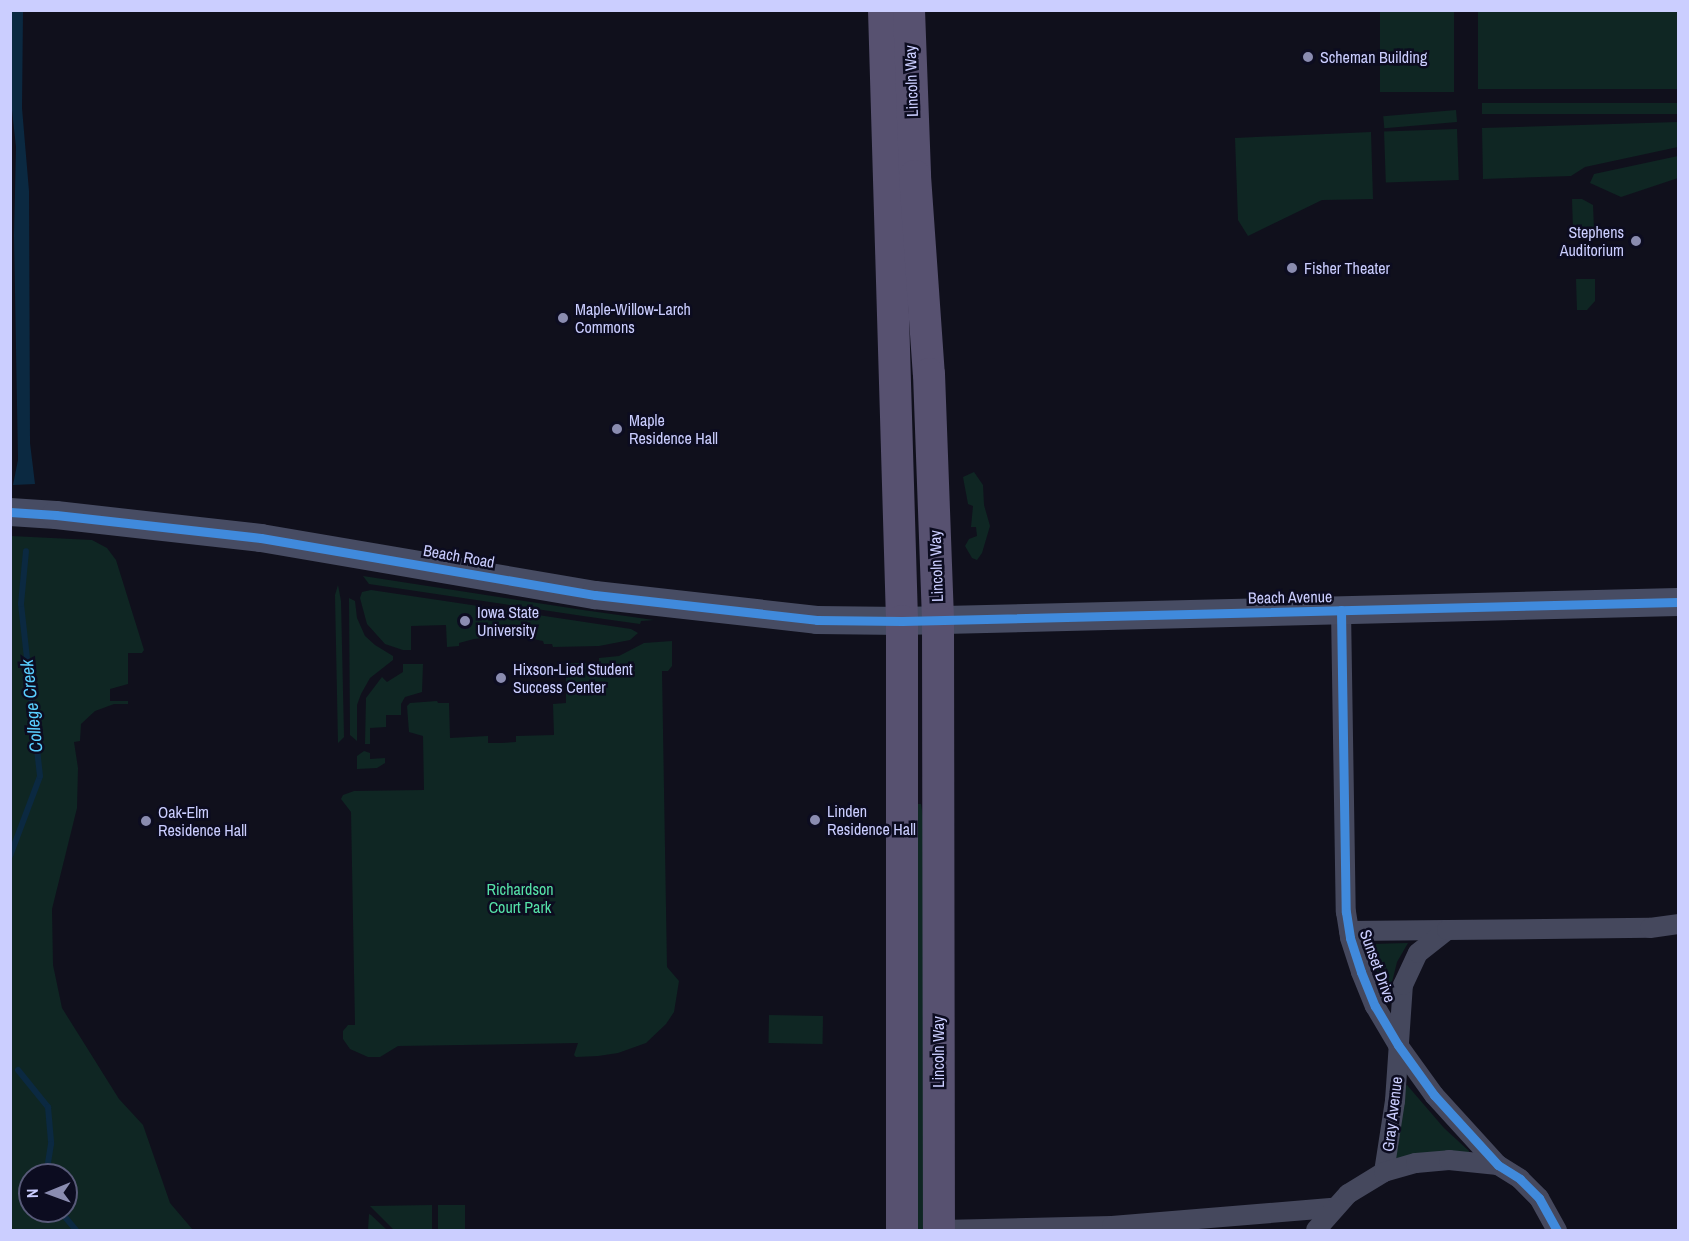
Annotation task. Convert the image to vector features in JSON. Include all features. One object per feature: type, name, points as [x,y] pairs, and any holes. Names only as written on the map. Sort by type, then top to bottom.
[{"type":"main road","name":"Lincoln Way","points":[[884,10],[902,621],[902,1230]]},
{"type":"main road","name":"Lincoln Way","points":[[909,10],[915,187],[929,374],[938,620],[940,1230]]},
{"type":"street","name":"Beach Road","points":[[10,512],[86,518],[261,538],[544,586],[698,608],[817,620],[902,621]]},
{"type":"street","name":"Beach Avenue","points":[[902,621],[1678,602]]},
{"type":"street","name":"Sunset Drive","points":[[1341,610],[1348,931],[1375,1006],[1398,1045],[1434,1095],[1498,1165],[1520,1179],[1539,1198],[1557,1230]]},
{"type":"street","points":[[1348,931],[1650,928],[1678,924]]},
{"type":"street","name":"Gray Avenue","points":[[1384,1172],[1395,1101],[1403,985],[1418,952],[1447,930]]},
{"type":"street","points":[[1316,1230],[1333,1208],[1348,1194],[1384,1172],[1416,1163],[1449,1160],[1498,1165]]},
{"type":"street","points":[[940,1230],[1112,1226],[1333,1208]]},
{"type":"green space","points":[[1380,11],[1454,11],[1454,92],[1380,92]]},
{"type":"green space","points":[[1478,11],[1678,11],[1678,89],[1478,89]]},
{"type":"green space","points":[[1482,103],[1678,103],[1678,114],[1482,114]]},
{"type":"green space","points":[[1456,110],[1457,122],[1384,128],[1383,116]]},
{"type":"green space","points":[[1678,122],[1678,147],[1585,167],[1571,176],[1483,179],[1482,128]]},
{"type":"green space","points":[[1457,129],[1459,180],[1386,183],[1384,132]]},
{"type":"green space","points":[[1371,132],[1373,199],[1322,200],[1248,236],[1238,220],[1235,138]]},
{"type":"green space","points":[[1678,156],[1678,178],[1621,197],[1590,183],[1594,174]]},
{"type":"green space","points":[[1572,199],[1582,199],[1593,205],[1594,229],[1573,229]]},
{"type":"green space","points":[[1576,279],[1595,279],[1595,301],[1587,310],[1577,310]]},
{"type":"green space","points":[[974,472],[983,485],[984,505],[990,526],[982,553],[977,560],[972,558],[965,546],[969,539],[977,536],[976,527],[971,527],[973,506],[968,504],[963,477]]},
{"type":"green space","points":[[11,536],[92,540],[107,548],[116,560],[144,650],[142,653],[128,653],[128,684],[110,689],[110,701],[128,701],[128,704],[114,704],[95,711],[81,724],[80,741],[74,742],[78,768],[77,808],[52,909],[53,965],[62,1008],[119,1099],[143,1125],[170,1203],[193,1230],[11,1230]]},
{"type":"green space","points":[[363,576],[654,620],[641,621],[640,624],[369,584]]},
{"type":"green space","points":[[338,585],[341,601],[344,737],[338,743],[335,595]]},
{"type":"green space","points":[[371,590],[631,629],[638,633],[630,640],[599,646],[553,647],[552,644],[544,644],[543,641],[528,638],[498,636],[474,639],[459,643],[459,646],[447,647],[446,625],[411,626],[411,650],[403,650],[385,644],[367,624],[360,598],[362,592]]},
{"type":"green space","points":[[349,598],[355,601],[357,618],[365,636],[393,656],[393,660],[370,678],[361,694],[357,705],[357,741],[350,735]]},
{"type":"green space","name":"Richardson Court Park","points":[[672,641],[672,666],[668,671],[662,671],[667,967],[679,981],[674,1012],[666,1024],[646,1043],[618,1053],[598,1056],[576,1057],[574,1055],[578,1043],[398,1046],[380,1057],[368,1057],[350,1049],[343,1039],[343,1031],[348,1025],[355,1025],[351,812],[341,799],[343,795],[354,791],[424,790],[423,736],[409,732],[407,706],[410,703],[437,701],[438,703],[449,703],[450,738],[488,736],[488,743],[501,743],[516,742],[516,736],[554,735],[553,704],[566,703],[566,663],[586,663],[587,672],[599,672],[599,658],[619,656],[644,643]]},
{"type":"green space","points":[[403,664],[423,664],[422,692],[405,697],[401,704],[401,715],[386,715],[386,727],[370,728],[370,744],[365,744],[366,698],[382,677],[387,682],[403,672]]},
{"type":"green space","points":[[364,751],[370,753],[370,759],[385,758],[385,763],[377,768],[357,769],[357,756]]},
{"type":"green space","points":[[915,804],[921,804],[925,829],[927,1230],[914,1230]]},
{"type":"green space","points":[[1408,943],[1397,962],[1390,990],[1387,992],[1383,989],[1369,950],[1371,944]]},
{"type":"green space","points":[[769,1015],[823,1016],[823,1044],[769,1043]]},
{"type":"green space","points":[[1407,1085],[1444,1128],[1469,1151],[1469,1156],[1393,1161],[1403,1087]]},
{"type":"green space","points":[[432,1205],[432,1230],[394,1230],[370,1206]]},
{"type":"green space","points":[[438,1205],[465,1205],[465,1230],[438,1230]]},
{"type":"green space","points":[[369,1214],[371,1215],[387,1230],[368,1230]]},
{"type":"water","points":[[11,11],[23,11],[22,108],[29,191],[30,443],[35,484],[13,485],[18,460],[14,235],[16,147],[10,92]]},
{"type":"waterway","name":"College Creek","points":[[10,856],[40,776],[21,604],[26,551]]},
{"type":"waterway","name":"College Creek","points":[[18,1070],[48,1107],[51,1144],[48,1163]]},
{"type":"waterway","name":"College Creek","points":[[70,1223],[76,1230]]},
{"type":"cycle path","points":[[10,512],[261,538],[595,595],[817,620],[902,621],[1678,602]]},
{"type":"cycle path","points":[[1341,610],[1346,912],[1350,938],[1361,972],[1375,1006],[1398,1045],[1434,1095],[1498,1165],[1520,1179],[1539,1198],[1557,1230]]},
{"type":"place","name":"Scheman Building","points":[[1308,57]]},
{"type":"place","name":"Stephens Auditorium","points":[[1636,241]]},
{"type":"place","name":"Fisher Theater","points":[[1292,268]]},
{"type":"place","name":"Maple-Willow-Larch Commons","points":[[563,318]]},
{"type":"place","name":"Maple Residence Hall","points":[[617,429]]},
{"type":"place","name":"Iowa State University","points":[[465,621]]},
{"type":"place","name":"Hixson-Lied Student Success Center","points":[[501,678]]},
{"type":"place","name":"Linden Residence Hall","points":[[815,820]]},
{"type":"place","name":"Oak-Elm Residence Hall","points":[[146,821]]}]
